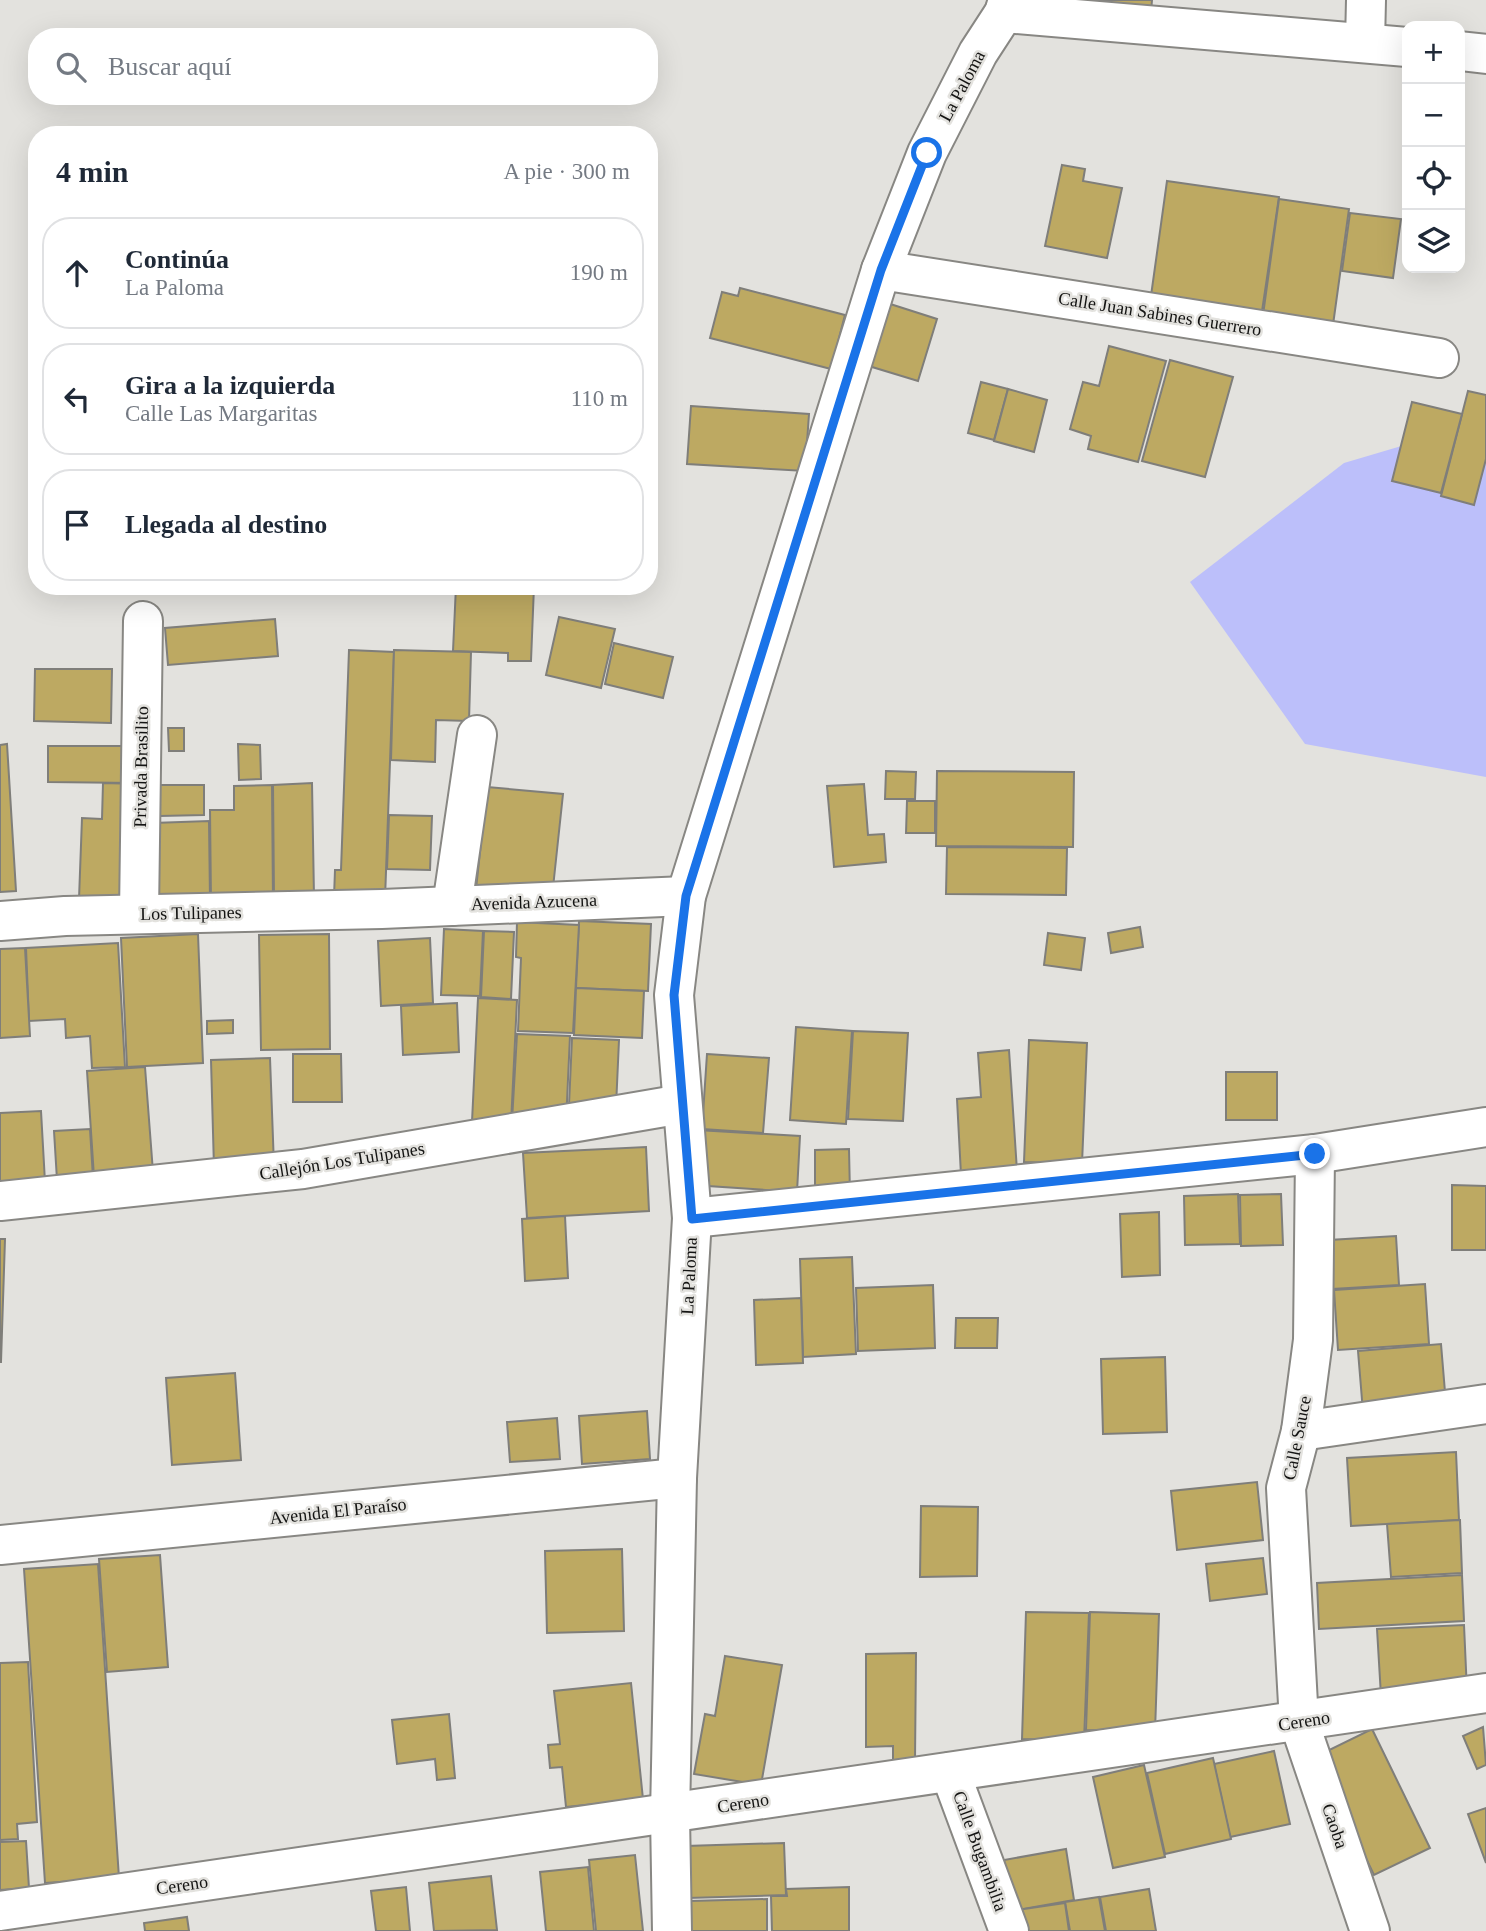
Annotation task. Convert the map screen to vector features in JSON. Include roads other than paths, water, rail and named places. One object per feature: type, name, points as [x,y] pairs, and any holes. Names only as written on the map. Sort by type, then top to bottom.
[{"type":"street","points":[[1365,43],[1366,0]]},
{"type":"street","points":[[1006,7],[1402,47]]},
{"type":"street","name":"La Paloma","points":[[671,1931],[670,1815],[677,1478],[692,1219],[674,995],[686,896],[881,270],[927,153],[978,53],[1006,7]]},
{"type":"street","points":[[1465,52],[1486,54]]},
{"type":"street","name":"Calle Juan Sabines Guerrero","points":[[881,270],[1439,358]]},
{"type":"street","name":"Privada Brasilito","points":[[139,914],[143,621]]},
{"type":"street","points":[[452,906],[477,734]]},
{"type":"street","name":"Avenida Azucena","points":[[382,909],[686,896]]},
{"type":"street","name":"Los Tulipanes","points":[[0,921],[139,914],[382,909]]},
{"type":"street","name":"Callejón Los Tulipanes","points":[[0,1201],[303,1169],[682,1104]]},
{"type":"street","points":[[692,1219],[1315,1154],[1486,1127]]},
{"type":"street","name":"Calle Sauce","points":[[1299,1722],[1286,1488],[1301,1431],[1313,1340],[1315,1154]]},
{"type":"street","points":[[1301,1431],[1486,1404]]},
{"type":"street","name":"Avenida El Paraíso","points":[[0,1545],[677,1478]]},
{"type":"street","name":"Cereno","points":[[0,1911],[670,1815],[1486,1693]]},
{"type":"street","name":"Caoba","points":[[1299,1722],[1370,1931]]},
{"type":"street","name":"Calle Bugambilia","points":[[950,1772],[1009,1931]]}]
